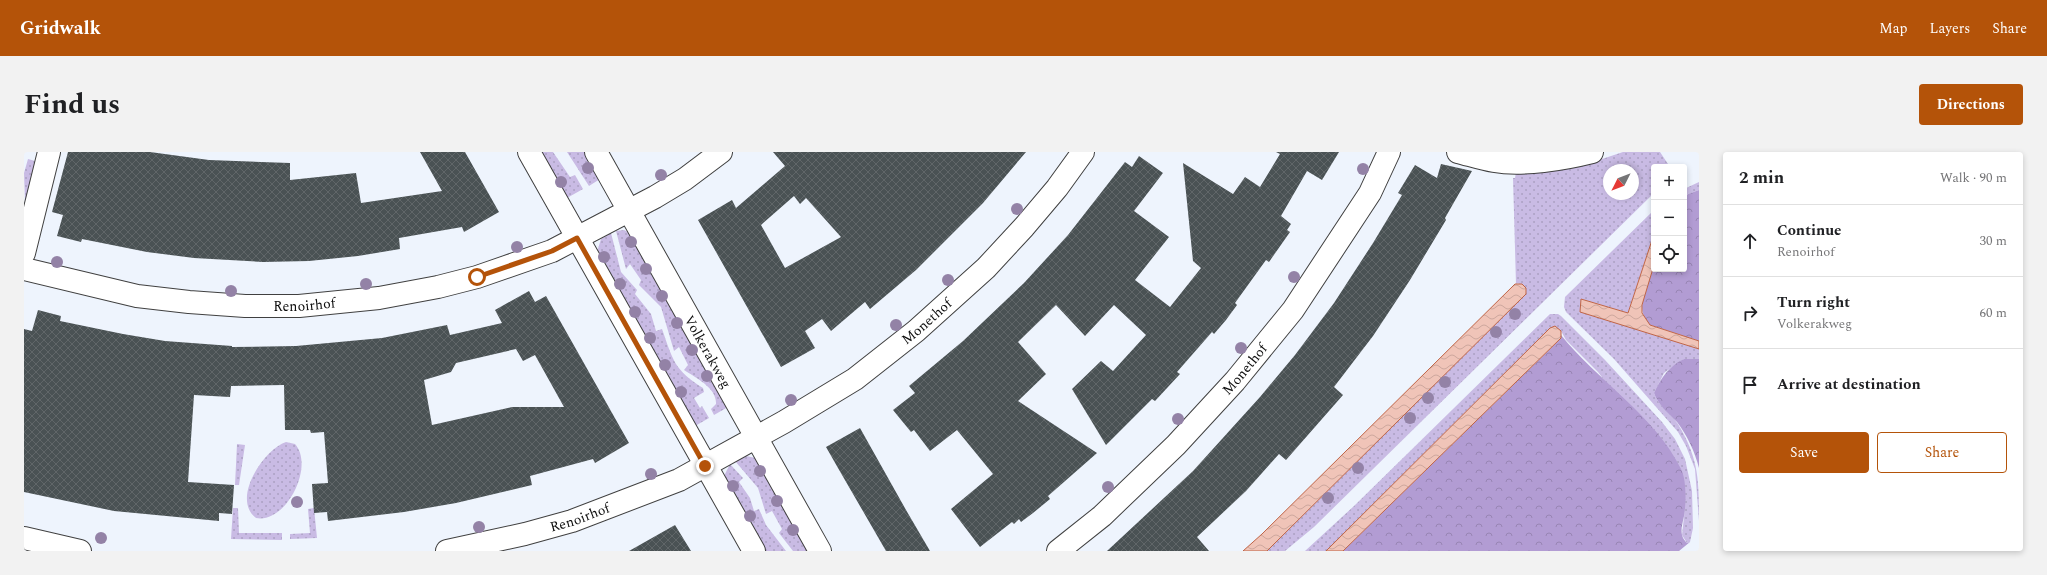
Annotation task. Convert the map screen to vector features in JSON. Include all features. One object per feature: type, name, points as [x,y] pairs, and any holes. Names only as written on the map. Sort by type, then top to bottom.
[{"type":"street","points":[[24,253],[49,152]]},
{"type":"street","points":[[529,152],[754,551]]},
{"type":"street","name":"Volkerakweg","points":[[596,152],[820,551]]},
{"type":"street","points":[[629,211],[685,179],[721,152]]},
{"type":"street","name":"Monethof","points":[[705,466],[756,438],[855,379],[916,331],[986,268],[1057,188],[1083,152]]},
{"type":"street","name":"Monethof","points":[[1058,551],[1102,516],[1165,456],[1236,381],[1293,310],[1370,194],[1389,152]]},
{"type":"street","points":[[1458,152],[1495,161],[1522,161],[1551,160],[1592,152]]},
{"type":"street","name":"Renoirhof","points":[[24,269],[137,296],[245,306],[299,306],[379,298],[438,287],[477,277],[552,251],[629,211]]},
{"type":"street","name":"Renoirhof","points":[[447,551],[525,534],[572,521],[679,480],[705,466]]},
{"type":"street","points":[[24,538],[80,551]]},
{"type":"shaded area","points":[[539,152],[553,152],[570,177],[575,175],[583,189],[567,198]]},
{"type":"shaded area","points":[[567,152],[586,152],[600,179],[589,186]]},
{"type":"shaded area","points":[[1623,152],[1660,152],[1668,164],[1651,164],[1651,196],[1314,527],[1285,551],[1267,551],[1318,500],[1519,283],[1516,284],[1513,178],[1515,178],[1516,172],[1578,167]]},
{"type":"shaded area","points":[[28,159],[35,161],[25,201],[24,173]]},
{"type":"shaded area","points":[[1699,182],[1699,190],[1687,195],[1687,188]]},
{"type":"shaded area","points":[[1651,213],[1651,243],[1628,313],[1581,299],[1580,311],[1699,349],[1699,359],[1684,359],[1664,373],[1654,393],[1661,406],[1678,424],[1694,459],[1699,493],[1699,521],[1695,469],[1686,446],[1678,432],[1614,359],[1566,312],[1564,307],[1565,297]]},
{"type":"shaded area","points":[[624,230],[628,232],[728,407],[714,415],[711,409],[716,404],[713,393],[700,380],[684,370],[688,365],[679,347],[674,351],[661,307],[639,285],[641,280],[630,264],[626,269],[616,231]]},
{"type":"shaded area","points":[[611,233],[621,272],[637,290],[635,294],[651,314],[656,331],[662,329],[672,357],[680,370],[693,382],[703,388],[704,392],[694,398],[700,408],[702,406],[709,418],[695,426],[597,252],[601,239]]},
{"type":"shaded area","points":[[1550,314],[1558,314],[1561,316],[1605,360],[1662,422],[1675,439],[1685,459],[1692,491],[1693,528],[1690,542],[1687,543],[1682,535],[1685,508],[1685,487],[1598,372],[1566,340],[1561,331],[1550,328],[1326,551],[1305,551],[1354,506]]},
{"type":"shaded area","points":[[286,442],[295,444],[300,454],[302,466],[294,492],[287,503],[278,512],[267,517],[256,518],[249,510],[247,499],[248,488],[253,476],[268,455],[277,447]]},
{"type":"shaded area","points":[[237,444],[245,445],[239,485],[235,485]]},
{"type":"shaded area","points":[[746,456],[756,458],[812,551],[793,551],[779,533],[782,529],[772,511],[766,514],[758,488],[735,461]]},
{"type":"shaded area","points":[[730,464],[743,478],[739,482],[750,498],[754,511],[759,509],[766,525],[786,551],[764,551],[724,476]]},
{"type":"shaded area","points":[[233,508],[238,508],[239,533],[282,533],[282,540],[231,539]]},
{"type":"shaded area","points":[[314,508],[317,538],[290,539],[290,534],[310,533],[308,509]]},
{"type":"green space","points":[[1699,190],[1699,341],[1650,325],[1645,319],[1642,304],[1643,296],[1652,272],[1687,272],[1688,194]]},
{"type":"green space","points":[[1561,335],[1591,367],[1641,415],[1657,432],[1670,450],[1681,469],[1684,478],[1685,511],[1682,525],[1682,536],[1687,543],[1690,542],[1679,551],[1343,551],[1561,338]]},
{"type":"green space","points":[[1684,359],[1699,359],[1699,468],[1693,450],[1684,432],[1661,405],[1654,393],[1666,373],[1674,365]]},
{"type":"water","points":[[1651,243],[1652,272],[1642,305],[1642,313],[1650,325],[1699,341],[1699,349],[1580,312],[1581,299],[1628,313]]},
{"type":"water","points":[[1515,284],[1522,284],[1526,288],[1526,294],[1267,551],[1243,551],[1262,534]]},
{"type":"water","points":[[1555,326],[1561,331],[1561,338],[1343,551],[1326,551],[1550,328]]},
{"type":"building","points":[[68,152],[150,152],[209,160],[290,163],[290,180],[356,173],[361,203],[442,191],[420,152],[465,152],[499,212],[464,232],[462,227],[399,238],[400,249],[358,256],[309,261],[263,262],[194,258],[147,252],[82,239],[81,242],[57,236],[63,215],[52,212]]},
{"type":"building","points":[[773,152],[1026,152],[983,203],[916,270],[870,309],[865,302],[831,331],[822,319],[805,331],[815,348],[781,367],[698,220],[732,200],[736,208],[785,166]],"holes":[[[794,196],[800,204],[806,198],[841,237],[785,268],[761,225]]]},
{"type":"building","points":[[1276,152],[1339,152],[1322,180],[1307,171],[1281,216],[1291,224],[1287,230],[1290,232],[1269,262],[1266,260],[1235,303],[1237,305],[1226,320],[1214,334],[1212,332],[1177,372],[1180,374],[1155,401],[1152,399],[1106,445],[1072,389],[1101,361],[1113,371],[1146,335],[1114,305],[1085,336],[1056,305],[1018,342],[1046,374],[1018,401],[1097,453],[1048,496],[1050,499],[1033,513],[1021,522],[1019,519],[1014,524],[1012,522],[980,547],[951,509],[993,474],[957,430],[930,451],[914,430],[911,432],[893,410],[915,393],[909,386],[963,341],[1024,283],[1068,235],[1125,162],[1132,167],[1139,156],[1163,173],[1134,211],[1169,237],[1135,280],[1170,307],[1201,268],[1193,261],[1183,163],[1233,194],[1245,177],[1260,187],[1280,154]]},
{"type":"building","points":[[1441,164],[1472,171],[1445,218],[1446,220],[1410,280],[1373,336],[1334,387],[1343,395],[1286,460],[1279,454],[1246,491],[1197,537],[1209,551],[1107,551],[1193,471],[1260,397],[1295,355],[1334,303],[1373,243],[1402,195],[1398,193],[1415,165],[1437,178]]},
{"type":"building","points":[[529,291],[535,302],[546,296],[629,443],[595,463],[593,459],[530,476],[532,485],[456,503],[404,512],[328,521],[327,512],[314,513],[312,484],[328,483],[324,432],[311,433],[310,430],[285,430],[284,385],[231,386],[230,397],[194,395],[188,482],[234,485],[232,514],[219,513],[219,521],[114,511],[24,492],[24,329],[32,331],[38,310],[61,316],[60,321],[123,334],[165,341],[232,347],[296,346],[382,338],[447,325],[450,335],[502,323],[495,310]],"holes":[[[516,349],[523,361],[535,355],[564,407],[512,407],[432,425],[424,380],[451,372],[456,363]]]},
{"type":"building","points":[[860,428],[930,551],[886,551],[826,447]]},
{"type":"building","points":[[675,525],[691,551],[629,551]]},
{"type":"route","points":[[477,277],[552,251],[577,238],[705,466]]}]
